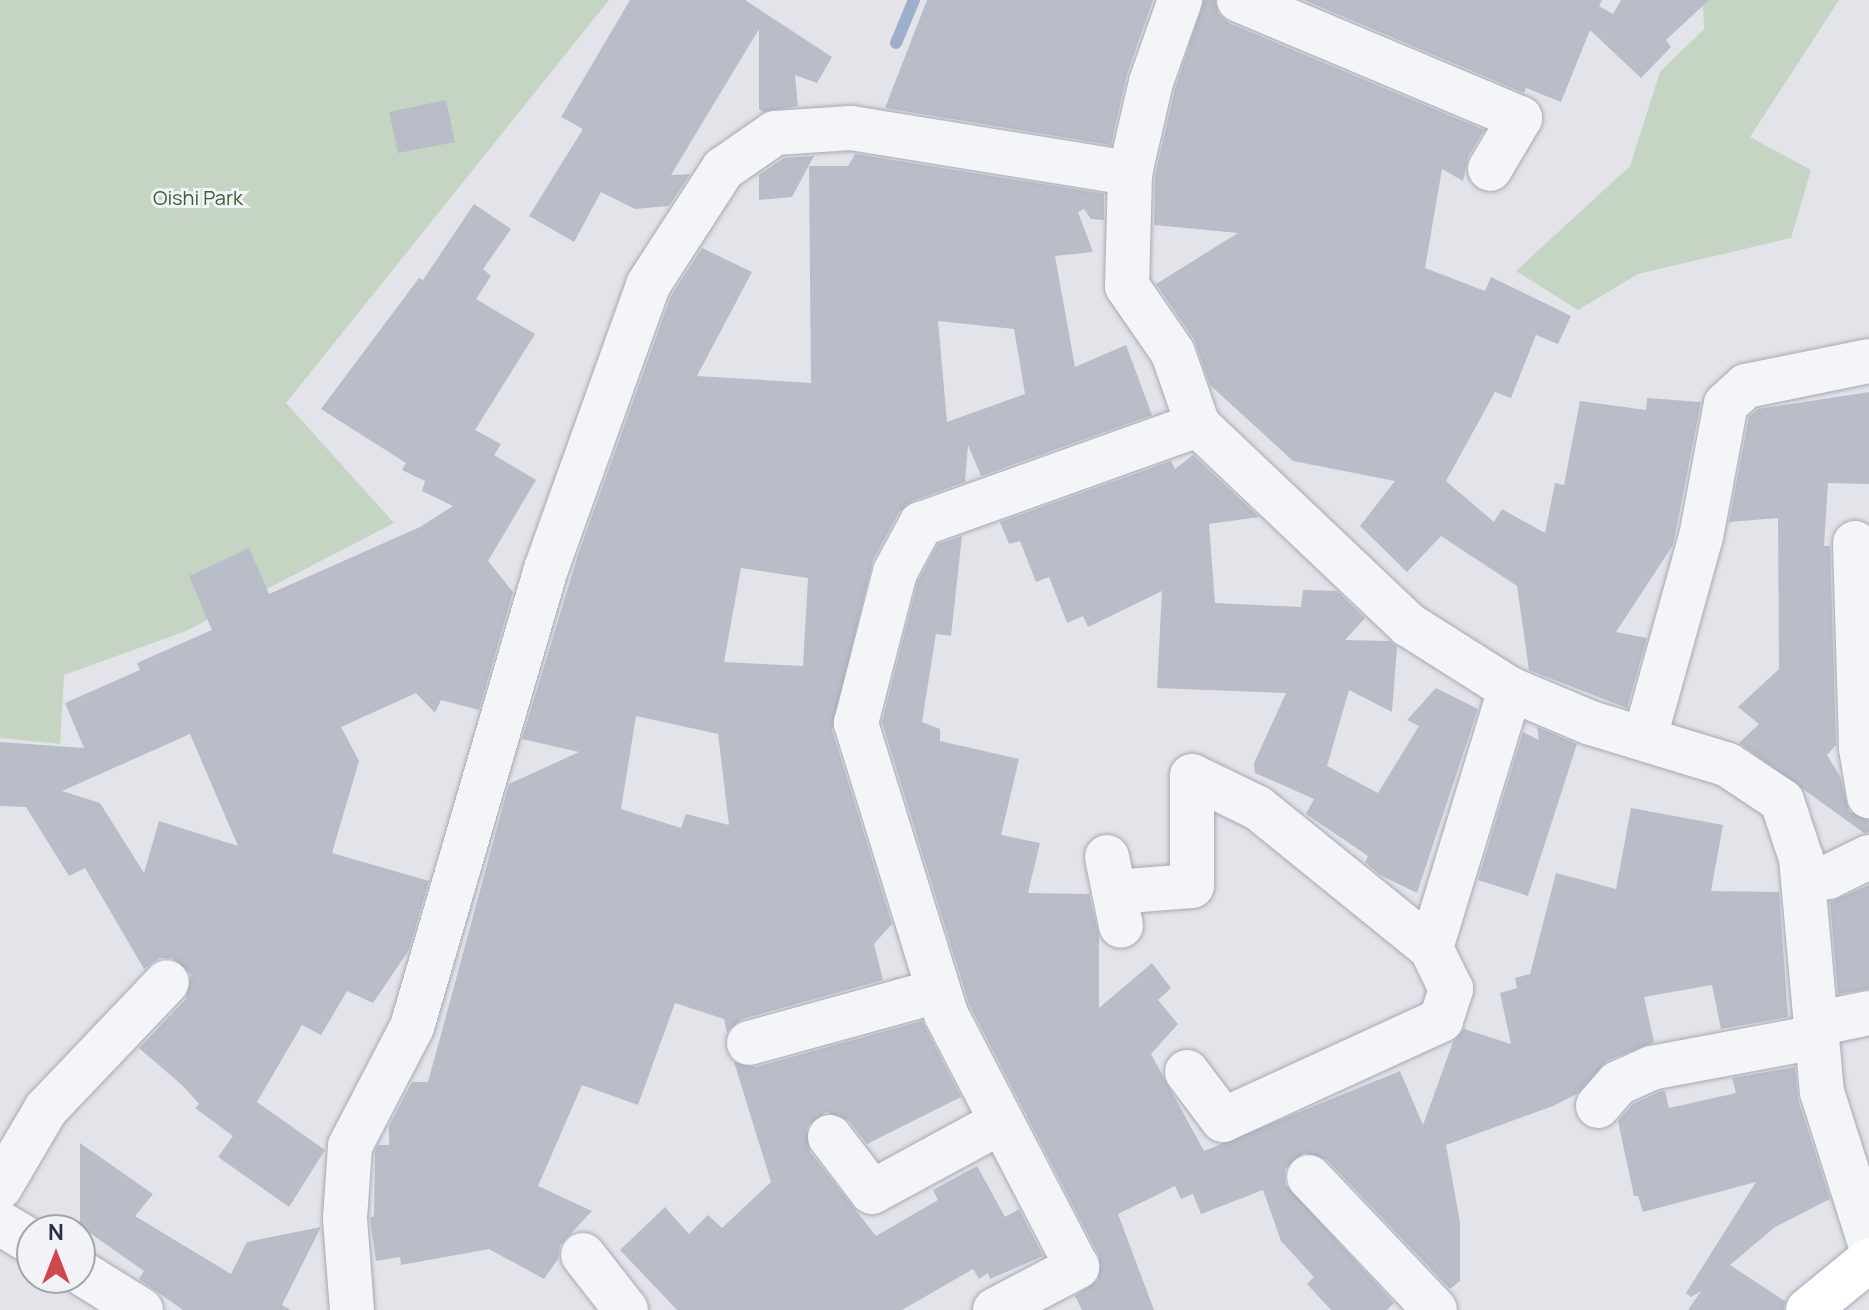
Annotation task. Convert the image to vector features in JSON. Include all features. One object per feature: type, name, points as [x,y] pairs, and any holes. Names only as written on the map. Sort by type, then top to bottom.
[{"type":"main road","points":[[1808,1310],[1869,1260]]},
{"type":"street","points":[[1180,0],[1151,82],[1130,173],[1127,286],[1173,353],[1198,425],[1409,625],[1510,689],[1591,723],[1645,737],[1728,765],[1766,786],[1782,801],[1795,828],[1804,880],[1822,1092],[1869,1240]]},
{"type":"street","points":[[1239,0],[1520,118],[1490,169]]},
{"type":"street","points":[[352,1310],[345,1218],[350,1146],[412,1027],[546,569],[648,285],[723,169],[775,133],[851,128],[1130,173]]},
{"type":"street","points":[[1645,737],[1701,537],[1726,404],[1746,386],[1869,361]]},
{"type":"street","points":[[995,1310],[1077,1267],[1001,1122],[938,991],[856,723],[895,572],[921,524],[1198,425]]},
{"type":"street","points":[[1855,543],[1861,748],[1869,796]]},
{"type":"street","points":[[1431,948],[1510,689]]},
{"type":"street","points":[[1114,892],[1192,886],[1192,776],[1258,808],[1431,948],[1451,989],[1441,1020],[1223,1120],[1187,1072]]},
{"type":"street","points":[[1804,880],[1828,877],[1869,857]]},
{"type":"street","points":[[0,1187],[46,1109],[167,982]]},
{"type":"street","points":[[749,1043],[938,991]]},
{"type":"street","points":[[1598,1106],[1618,1083],[1651,1068],[1816,1030],[1869,1013]]},
{"type":"street","points":[[830,1137],[872,1192],[1001,1122]]},
{"type":"street","points":[[1309,1177],[1435,1310]]},
{"type":"street","points":[[583,1255],[626,1310]]},
{"type":"street","points":[[96,1282],[141,1310]]},
{"type":"green space","name":"Oishi Park","points":[[0,0],[609,0],[286,403],[394,523],[186,631],[64,675],[60,744],[0,738]]},
{"type":"green space","points":[[1703,0],[1839,0],[1750,137],[1811,170],[1791,238],[1638,274],[1578,310],[1516,271],[1630,166],[1660,72],[1704,29]]},
{"type":"building","points":[[630,0],[745,0],[832,57],[817,83],[795,75],[798,106],[763,112],[759,109],[759,29],[671,175],[690,174],[669,206],[635,209],[601,192],[574,242],[529,216],[583,129],[561,117]]},
{"type":"building","points":[[927,0],[1153,0],[1127,74],[1111,145],[885,108]]},
{"type":"building","points":[[1204,0],[1215,0],[1219,14],[1229,23],[1484,130],[1468,157],[1463,181],[1442,169],[1425,268],[1485,291],[1491,277],[1571,316],[1558,344],[1536,335],[1511,398],[1495,392],[1446,481],[1494,522],[1502,509],[1545,533],[1555,483],[1564,485],[1580,401],[1646,410],[1647,398],[1701,402],[1673,545],[1616,632],[1647,638],[1627,708],[1529,670],[1517,586],[1441,536],[1407,572],[1360,526],[1395,481],[1293,461],[1210,385],[1194,339],[1156,284],[1238,233],[1154,225],[1155,176],[1175,89]]},
{"type":"building","points":[[1304,0],[1602,0],[1599,6],[1613,14],[1621,0],[1709,0],[1666,40],[1671,47],[1641,78],[1590,30],[1561,102],[1526,88],[1524,93]]},
{"type":"building","points":[[446,100],[455,142],[398,153],[389,112]]},
{"type":"building","points":[[855,154],[1104,194],[1104,220],[1091,219],[1084,209],[1078,212],[1093,252],[1055,256],[1075,367],[1126,345],[1152,415],[981,476],[968,445],[965,482],[912,501],[899,512],[873,560],[832,730],[892,924],[874,944],[883,980],[742,1019],[727,1032],[724,1019],[675,1003],[638,1105],[582,1085],[538,1186],[592,1211],[560,1245],[558,1259],[544,1279],[489,1249],[401,1265],[400,1257],[376,1261],[370,1218],[374,1216],[375,1152],[378,1145],[389,1145],[389,1126],[412,1082],[428,1082],[509,784],[579,752],[522,739],[578,555],[671,296],[702,248],[752,272],[697,376],[811,383],[809,166],[848,166]],"holes":[[[938,321],[1014,329],[1025,394],[947,422]],[[741,568],[808,578],[803,666],[724,662]],[[636,716],[718,734],[729,825],[686,814],[681,828],[621,809]]]},
{"type":"building","points":[[814,156],[792,197],[759,200],[759,175],[784,158]]},
{"type":"building","points":[[474,204],[511,229],[483,269],[491,276],[476,299],[535,334],[475,430],[501,444],[494,455],[536,480],[488,561],[513,592],[479,710],[441,700],[435,713],[416,693],[341,727],[359,761],[332,853],[429,881],[409,950],[373,1003],[347,991],[321,1035],[302,1025],[257,1102],[325,1150],[289,1207],[218,1157],[233,1136],[195,1108],[199,1104],[183,1086],[139,1048],[186,999],[191,974],[172,958],[159,958],[144,969],[85,868],[69,876],[26,807],[0,806],[0,742],[84,748],[65,703],[140,670],[137,663],[212,630],[189,576],[249,548],[269,594],[420,527],[453,506],[422,491],[425,481],[402,470],[406,463],[321,409],[419,278],[423,280]],"holes":[[[190,734],[238,846],[159,821],[144,873],[100,803],[62,791]]]},
{"type":"building","points":[[1869,392],[1869,484],[1828,483],[1824,546],[1830,546],[1836,745],[1827,755],[1840,776],[1849,811],[1869,820],[1869,832],[1864,833],[1739,743],[1759,724],[1738,707],[1779,669],[1778,518],[1729,522],[1749,417],[1758,409]]},
{"type":"building","points":[[1193,455],[1259,517],[1209,524],[1215,603],[1301,607],[1303,590],[1337,591],[1365,618],[1345,640],[1390,641],[1397,647],[1392,712],[1349,690],[1327,766],[1378,793],[1419,726],[1407,720],[1436,688],[1478,709],[1417,893],[1380,875],[1365,862],[1368,856],[1306,814],[1314,799],[1255,773],[1254,763],[1286,693],[1157,688],[1162,591],[1088,627],[1083,616],[1067,623],[1049,577],[1036,582],[1020,541],[1009,544],[1000,522],[1171,461],[1175,469]]},
{"type":"building","points":[[962,536],[951,636],[936,634],[922,722],[940,729],[940,741],[1019,759],[1001,835],[1040,843],[1028,893],[1089,894],[1099,936],[1099,1008],[1152,963],[1171,988],[1158,1000],[1178,1024],[1151,1054],[1204,1151],[1400,1071],[1423,1125],[1453,1042],[1464,1029],[1511,1044],[1500,993],[1517,988],[1515,978],[1530,974],[1556,873],[1616,889],[1631,808],[1723,825],[1711,891],[1779,892],[1788,1017],[1721,1029],[1712,985],[1644,997],[1654,1042],[1607,1061],[1577,1094],[1553,1106],[1446,1145],[1460,1222],[1460,1281],[1450,1289],[1327,1160],[1304,1153],[1285,1169],[1285,1184],[1394,1303],[1387,1310],[1331,1310],[1307,1284],[1314,1277],[1281,1241],[1263,1190],[1201,1214],[1193,1194],[1181,1199],[1175,1186],[1118,1214],[1154,1310],[1082,1310],[1075,1296],[1098,1280],[1099,1256],[969,1004],[882,722],[918,581],[938,544]]},
{"type":"building","points":[[1537,727],[1577,744],[1528,896],[1478,880],[1523,732],[1539,740]]},
{"type":"building","points":[[1869,885],[1869,989],[1838,994],[1830,902]]},
{"type":"building","points":[[922,1021],[961,1097],[867,1144],[849,1121],[826,1112],[807,1127],[810,1152],[876,1236],[938,1200],[933,1190],[977,1166],[1005,1217],[1019,1209],[1043,1256],[990,1279],[988,1273],[979,1279],[973,1269],[902,1310],[677,1310],[620,1250],[665,1207],[689,1234],[708,1215],[722,1228],[771,1182],[734,1062],[756,1067]]},
{"type":"building","points":[[1795,1067],[1798,1099],[1830,1199],[1775,1227],[1730,1265],[1785,1301],[1784,1310],[1688,1310],[1701,1291],[1691,1297],[1686,1293],[1756,1182],[1643,1212],[1638,1196],[1634,1196],[1618,1121],[1633,1104],[1659,1092],[1665,1091],[1669,1108],[1736,1093],[1732,1078]]},
{"type":"building","points":[[80,1143],[153,1194],[135,1216],[231,1274],[247,1242],[321,1227],[282,1305],[291,1310],[183,1310],[139,1279],[144,1271],[96,1237],[96,1214],[80,1214]]},
{"type":"waterway","points":[[896,43],[914,0]]}]
